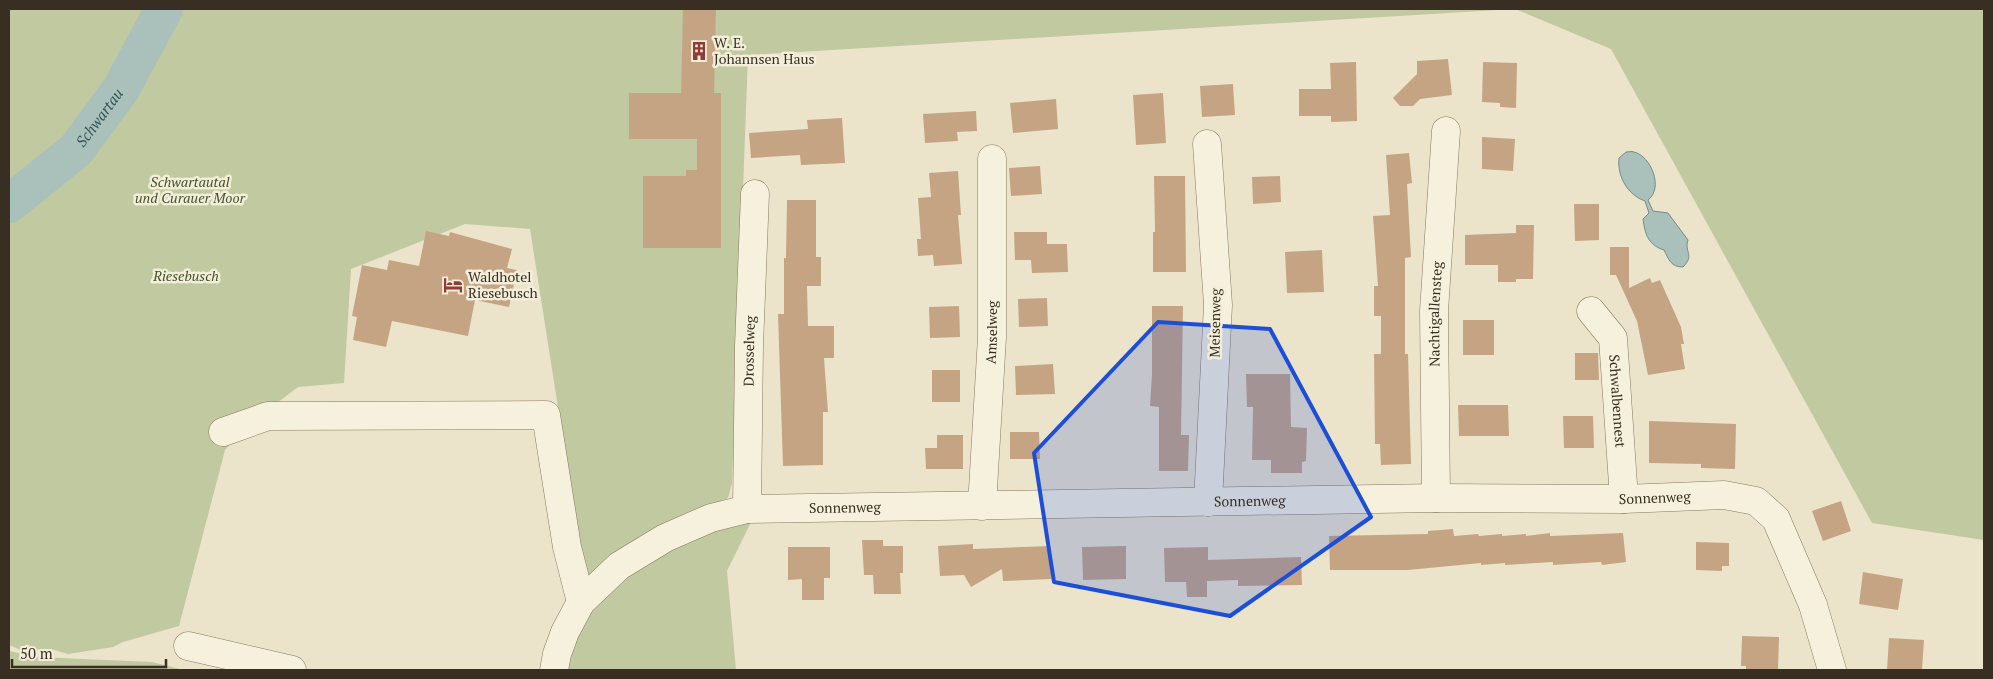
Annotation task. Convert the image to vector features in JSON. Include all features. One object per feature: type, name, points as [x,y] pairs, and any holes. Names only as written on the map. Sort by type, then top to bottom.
[{"type":"street","name":"Nachtigallensteg","points":[[1436,498],[1434,311],[1446,131]]},
{"type":"street","name":"Meisenweg","points":[[1207,144],[1218,305],[1208,502]]},
{"type":"street","name":"Amselweg","points":[[982,506],[992,337],[992,159]]},
{"type":"street","name":"Drosselweg","points":[[747,509],[749,346],[755,194]]},
{"type":"street","name":"Schwalbennest","points":[[1591,311],[1613,338],[1624,498]]},
{"type":"street","points":[[223,432],[268,416],[546,415],[567,547],[581,602]]},
{"type":"street","name":"Sonnenweg","points":[[554,670],[557,654],[565,632],[581,602],[619,566],[665,538],[711,518],[747,509],[1436,498],[1624,498],[1724,495],[1756,501],[1776,519],[1813,604],[1832,670]]},
{"type":"street","points":[[188,646],[292,670]]},
{"type":"highlighted area","points":[[1158,322],[1270,329],[1371,517],[1230,616],[1054,582],[1034,453]]},
{"type":"green space","name":"Riesebusch","points":[[9,9],[1515,9],[748,55],[732,483],[728,498],[708,506],[585,579],[530,229],[465,224],[351,269],[344,383],[298,387],[244,428],[225,450],[179,626],[123,642],[113,647],[68,654],[51,649],[21,650],[9,645]]},
{"type":"green space","points":[[1515,9],[1984,9],[1984,540],[1872,523],[1611,49]]},
{"type":"green space","points":[[753,518],[727,571],[736,670],[561,670],[587,606],[668,547]]},
{"type":"green space","points":[[9,651],[36,657],[152,662],[184,670],[9,670]]},
{"type":"water","points":[[1626,152],[1640,155],[1650,166],[1655,181],[1655,188],[1653,195],[1648,200],[1653,211],[1668,213],[1688,240],[1689,256],[1683,267],[1673,264],[1664,250],[1654,245],[1648,238],[1643,219],[1649,213],[1645,201],[1629,190],[1620,172],[1619,158]]},
{"type":"building","points":[[683,9],[716,9],[714,93],[721,93],[721,248],[643,248],[643,176],[686,176],[686,170],[697,170],[697,139],[629,139],[629,93],[681,93]]},
{"type":"building","points":[[1448,59],[1452,95],[1420,99],[1413,106],[1400,106],[1393,98],[1417,74],[1417,61]]},
{"type":"building","points":[[1356,62],[1357,121],[1331,122],[1331,116],[1299,116],[1299,89],[1331,89],[1330,63]]},
{"type":"building","points":[[1483,62],[1517,63],[1516,108],[1500,107],[1500,103],[1482,102]]},
{"type":"building","points":[[1233,84],[1235,115],[1202,117],[1200,86]]},
{"type":"building","points":[[1163,93],[1166,143],[1136,145],[1133,95]]},
{"type":"building","points":[[1056,99],[1058,129],[1013,133],[1010,103]]},
{"type":"building","points":[[976,111],[977,131],[957,132],[958,141],[925,143],[923,114]]},
{"type":"building","points":[[842,118],[845,163],[801,165],[800,155],[751,158],[749,133],[808,129],[807,120]]},
{"type":"building","points":[[1482,137],[1515,139],[1513,171],[1482,169]]},
{"type":"building","points":[[1409,153],[1412,183],[1407,184],[1411,257],[1405,258],[1405,354],[1408,354],[1411,464],[1381,465],[1380,444],[1375,444],[1374,354],[1381,354],[1381,316],[1374,316],[1374,286],[1378,286],[1373,216],[1390,215],[1386,155]]},
{"type":"building","points":[[1040,166],[1042,194],[1011,196],[1009,168]]},
{"type":"building","points":[[958,171],[961,215],[958,215],[962,264],[934,266],[933,255],[918,256],[917,239],[921,239],[918,198],[931,197],[929,173]]},
{"type":"building","points":[[1154,176],[1185,176],[1186,272],[1153,272],[1153,232],[1155,232]]},
{"type":"building","points":[[1280,176],[1281,202],[1253,204],[1252,177]]},
{"type":"building","points":[[787,200],[816,200],[816,257],[821,257],[821,286],[807,286],[808,326],[834,326],[834,358],[824,358],[828,412],[823,412],[823,465],[783,466],[778,314],[784,314]]},
{"type":"building","points":[[1574,204],[1599,204],[1599,240],[1575,241]]},
{"type":"building","points":[[1516,225],[1534,225],[1533,279],[1516,279],[1516,282],[1498,282],[1498,265],[1465,265],[1465,235],[1516,233]]},
{"type":"building","points":[[426,231],[449,236],[450,232],[512,249],[507,268],[517,270],[509,307],[475,300],[468,336],[392,321],[386,347],[353,340],[357,317],[352,316],[362,265],[387,270],[389,260],[419,266]]},
{"type":"building","points":[[1014,232],[1047,232],[1047,244],[1067,244],[1068,272],[1032,273],[1031,260],[1015,260]]},
{"type":"building","points":[[1610,247],[1629,247],[1629,288],[1650,278],[1652,283],[1660,280],[1681,327],[1684,344],[1681,344],[1685,369],[1648,375],[1637,321],[1616,275],[1610,275]]},
{"type":"building","points":[[1322,250],[1324,292],[1287,293],[1285,252]]},
{"type":"building","points":[[1047,298],[1048,326],[1019,327],[1018,299]]},
{"type":"building","points":[[959,306],[960,337],[930,338],[929,307]]},
{"type":"building","points":[[1152,306],[1183,306],[1181,435],[1189,435],[1188,471],[1159,471],[1159,407],[1150,406]]},
{"type":"building","points":[[1463,320],[1494,320],[1494,355],[1463,355]]},
{"type":"building","points":[[1575,353],[1598,353],[1599,380],[1575,380]]},
{"type":"building","points":[[1053,364],[1055,394],[1016,395],[1015,366]]},
{"type":"building","points":[[932,370],[960,370],[960,402],[932,402]]},
{"type":"building","points":[[1246,374],[1290,374],[1291,427],[1307,428],[1306,461],[1302,462],[1302,473],[1271,473],[1271,460],[1252,460],[1253,407],[1247,407]]},
{"type":"building","points":[[1458,405],[1508,405],[1509,436],[1459,436]]},
{"type":"building","points":[[1563,416],[1593,416],[1594,448],[1564,448]]},
{"type":"building","points":[[1649,421],[1736,424],[1735,469],[1701,468],[1701,464],[1649,463]]},
{"type":"building","points":[[1010,432],[1039,432],[1040,459],[1010,459]]},
{"type":"building","points":[[937,435],[963,435],[963,469],[926,469],[925,448],[937,448]]},
{"type":"building","points":[[1841,501],[1851,531],[1823,541],[1812,511]]},
{"type":"building","points":[[1453,529],[1454,536],[1526,534],[1526,536],[1550,533],[1550,536],[1623,533],[1626,562],[1602,565],[1601,562],[1553,565],[1553,562],[1505,565],[1505,563],[1481,565],[1481,563],[1408,570],[1330,570],[1329,536],[1428,534],[1428,531]]},
{"type":"building","points":[[862,540],[883,540],[883,546],[903,546],[903,573],[900,573],[901,594],[874,594],[873,575],[864,575]]},
{"type":"building","points":[[1696,542],[1729,543],[1729,566],[1722,566],[1722,571],[1696,570]]},
{"type":"building","points":[[973,544],[973,549],[1050,546],[1051,579],[1003,581],[1002,569],[971,587],[964,575],[940,576],[938,546]]},
{"type":"building","points":[[1126,546],[1126,579],[1083,580],[1082,547]]},
{"type":"building","points":[[788,547],[830,547],[830,578],[824,578],[824,600],[802,600],[802,579],[788,580]]},
{"type":"building","points":[[1208,547],[1208,560],[1301,557],[1302,585],[1238,586],[1238,580],[1207,581],[1207,597],[1187,597],[1186,582],[1165,582],[1164,548]]},
{"type":"building","points":[[1863,572],[1903,579],[1898,610],[1859,604]]},
{"type":"building","points":[[1742,636],[1779,637],[1778,670],[1746,670],[1746,666],[1741,666]]},
{"type":"building","points":[[1889,638],[1924,640],[1922,670],[1887,670]]},
{"type":"waterway","name":"Schwartau","points":[[9,204],[76,150],[121,89],[164,9]]},
{"type":"place","name":"W. E. Johannsen Haus","points":[[699,51]]},
{"type":"place","name":"Waldhotel Riesebusch","points":[[453,285]]},
{"type":"park label","name":"Schwartautal und Curauer Moor","points":[[190,190]]}]
